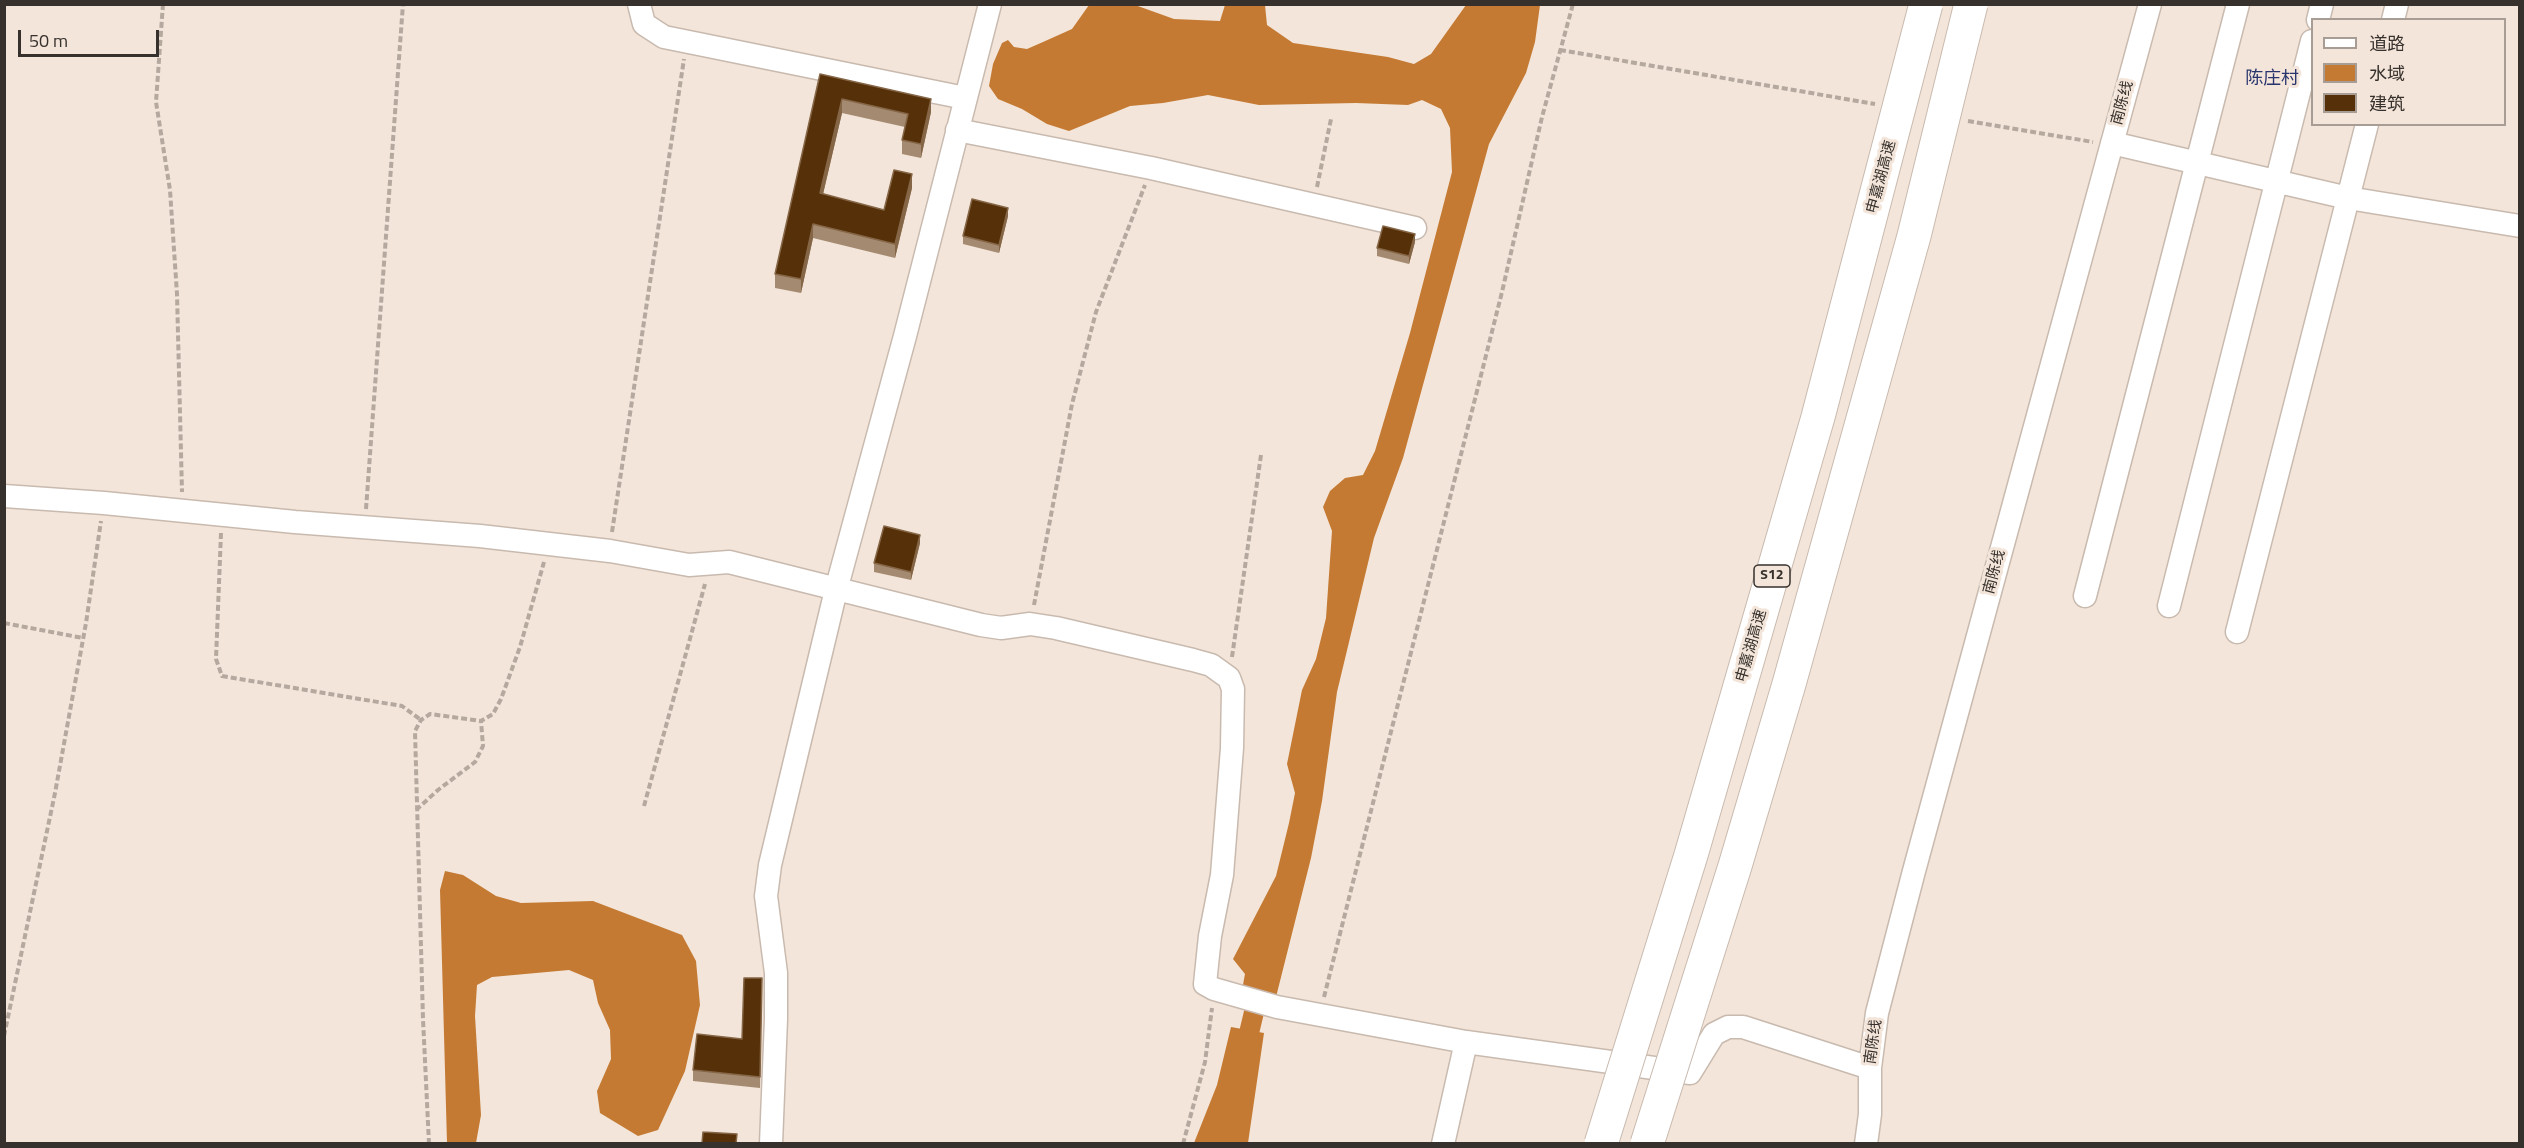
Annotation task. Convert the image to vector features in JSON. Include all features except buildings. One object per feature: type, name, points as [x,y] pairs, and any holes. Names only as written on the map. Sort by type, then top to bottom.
[{"type":"highway","name":"申嘉湖高速","points":[[1601,1143],[1691,855],[1815,428],[1926,4]]},
{"type":"highway","points":[[1647,1143],[1735,866],[1795,661],[1914,236],[1971,4]]},
{"type":"street","points":[[639,4],[644,24],[664,37],[964,98]]},
{"type":"street","points":[[771,1143],[776,973],[766,896],[770,865],[836,590],[905,336],[964,98],[990,4]]},
{"type":"street","name":"南陈线","points":[[1866,1143],[1870,1114],[1870,1068],[1877,1013],[2150,4]]},
{"type":"street","points":[[2085,596],[2238,4]]},
{"type":"street","points":[[2169,606],[2311,49]]},
{"type":"street","points":[[2237,632],[2366,126]]},
{"type":"street","points":[[957,130],[1151,168],[1415,228]]},
{"type":"street","points":[[2112,143],[2348,198],[2520,226]]},
{"type":"street","points":[[4,496],[104,503],[549,544],[610,551],[689,565],[729,562],[981,625],[1001,628],[1030,624],[1212,665],[1229,678],[1233,689],[1232,748],[1224,853],[1205,964],[1205,984],[1224,992],[1277,1007],[1466,1042],[1690,1073],[1714,1034],[1728,1027],[1743,1027],[1870,1068]]},
{"type":"street","points":[[1443,1143],[1466,1042]]},
{"type":"path","points":[[162,4],[156,102],[170,190],[177,294],[182,511]]},
{"type":"path","points":[[364,528],[403,4]]},
{"type":"path","points":[[1319,1015],[1499,304],[1542,117],[1573,4]]},
{"type":"path","points":[[610,551],[686,41]]},
{"type":"path","points":[[1560,50],[1878,104]]},
{"type":"path","points":[[1313,205],[1331,118]]},
{"type":"path","points":[[1958,119],[2084,142],[2112,143]]},
{"type":"path","points":[[1030,624],[1072,404],[1096,312],[1151,168]]},
{"type":"path","points":[[1229,678],[1261,456]]},
{"type":"path","points":[[4,1036],[55,793],[104,503]]},
{"type":"path","points":[[221,515],[216,659],[222,676],[402,706],[421,720]]},
{"type":"path","points":[[429,1143],[415,731],[421,720],[430,714],[481,721],[493,714],[501,699],[520,647],[549,544]]},
{"type":"path","points":[[644,806],[711,563]]},
{"type":"path","points":[[4,622],[83,638]]},
{"type":"path","points":[[416,810],[475,762],[483,746],[481,721]]},
{"type":"path","points":[[1184,1143],[1224,992]]},
{"type":"water","points":[[1089,5],[1135,5],[1174,19],[1220,21],[1225,5],[1265,5],[1267,25],[1293,43],[1388,57],[1414,64],[1431,54],[1466,5],[1540,5],[1535,42],[1526,73],[1489,144],[1403,458],[1374,538],[1337,692],[1322,801],[1311,858],[1276,997],[1242,990],[1245,974],[1233,959],[1276,876],[1295,793],[1287,764],[1302,690],[1316,659],[1326,618],[1332,531],[1323,507],[1330,491],[1345,478],[1363,475],[1375,451],[1410,333],[1452,172],[1450,128],[1441,109],[1422,100],[1408,105],[1356,103],[1259,105],[1208,95],[1130,106],[1069,131],[1047,124],[1022,109],[998,99],[989,86],[993,64],[1002,43],[1008,40],[1014,47],[1027,49],[1072,29]]},
{"type":"water","points":[[445,871],[463,875],[496,896],[521,903],[593,901],[682,935],[696,961],[700,1005],[685,1071],[658,1130],[638,1136],[600,1113],[597,1091],[611,1059],[610,1030],[598,1003],[593,980],[569,970],[492,977],[477,985],[475,1016],[481,1115],[476,1143],[447,1143],[440,890]]},
{"type":"water","points":[[1231,1027],[1264,1033],[1248,1143],[1194,1143],[1217,1085]]},
{"type":"waterway","points":[[1244,1054],[1260,987]]},
{"type":"district","name":"陈庄村","points":[[2272,80]]}]
